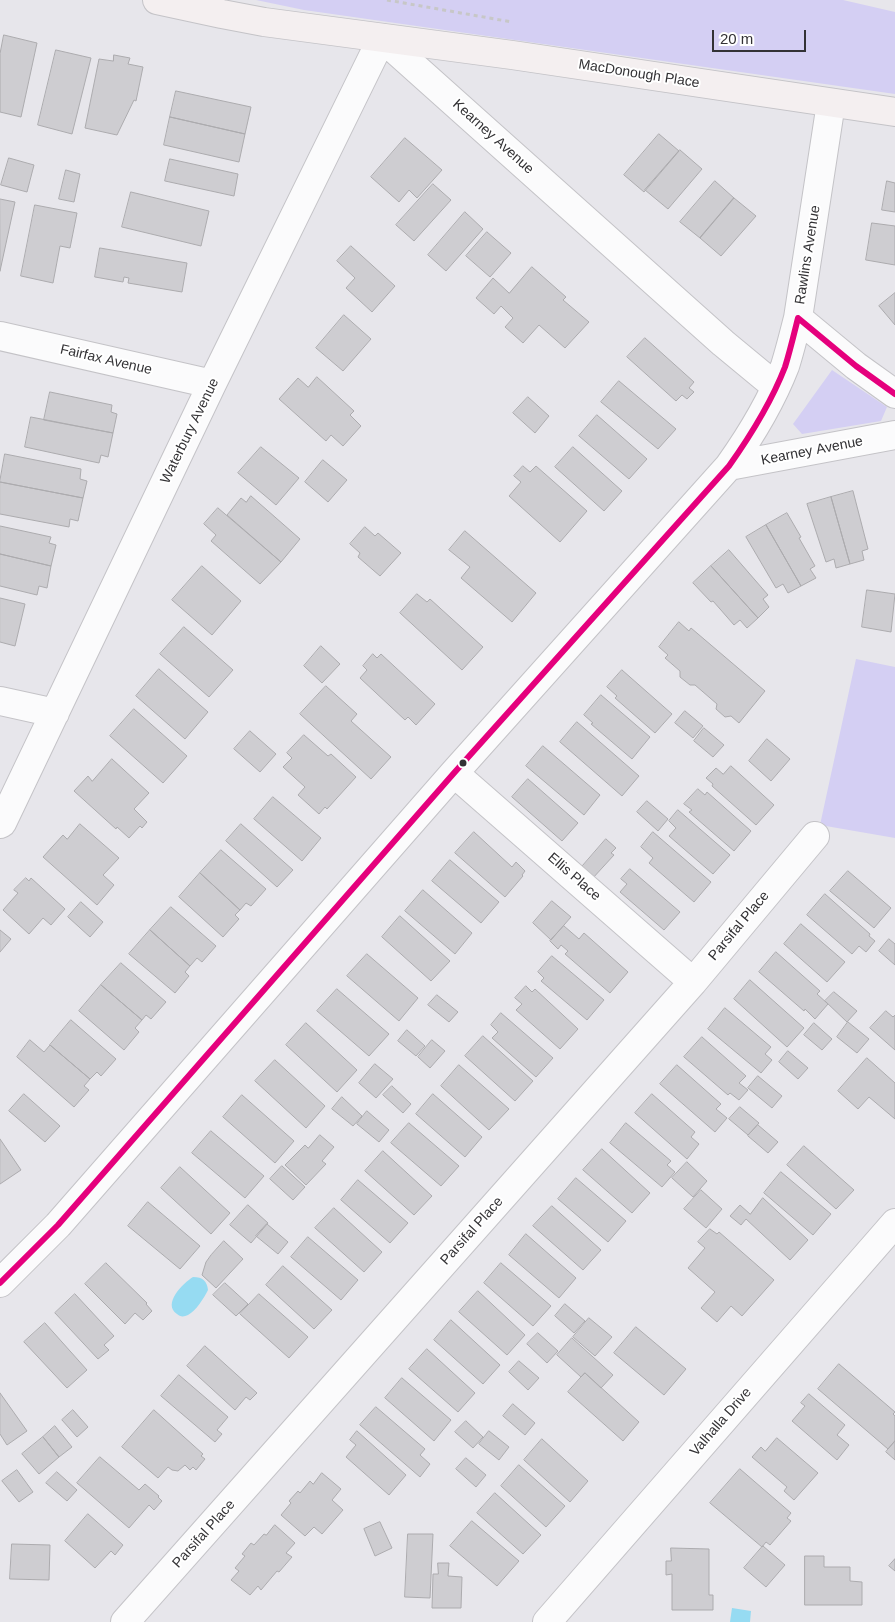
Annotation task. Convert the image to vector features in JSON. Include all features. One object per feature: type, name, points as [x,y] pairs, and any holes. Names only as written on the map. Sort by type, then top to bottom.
[{"type":"main road","points":[[157,0],[247,19],[382,38]]},
{"type":"main road","name":"MacDonough Place","points":[[382,38],[522,56],[895,112]]},
{"type":"street","name":"Waterbury Avenue","points":[[0,824],[212,384],[382,38]]},
{"type":"street","name":"Kearney Avenue","points":[[382,38],[723,343],[775,386]]},
{"type":"street","name":"Rawlins Avenue","points":[[0,1282],[58,1225],[454,773],[729,466],[748,440],[784,366],[798,318],[832,103]]},
{"type":"street","points":[[798,318],[856,366],[895,394]]},
{"type":"street","name":"Fairfax Avenue","points":[[0,336],[212,384]]},
{"type":"street","name":"Kearney Avenue","points":[[729,466],[895,435]]},
{"type":"street","points":[[0,701],[55,713]]},
{"type":"street","name":"Ellis Place","points":[[454,773],[693,982]]},
{"type":"street","name":"Parsifal Place","points":[[125,1622],[693,982],[815,836]]},
{"type":"street","name":"Valhalla Drive","points":[[547,1622],[895,1223]]},
{"type":"path","points":[[387,0],[514,23]]},
{"type":"shaded area","points":[[256,0],[843,0],[895,12],[895,94],[304,10]]},
{"type":"shaded area","points":[[832,370],[887,407],[881,421],[802,434],[793,424]]},
{"type":"shaded area","points":[[856,659],[895,667],[895,838],[820,825]]},
{"type":"water","points":[[193,1277],[204,1280],[208,1290],[194,1311],[187,1316],[178,1315],[173,1310],[173,1299],[184,1284]]},
{"type":"water","points":[[732,1608],[751,1611],[750,1622],[730,1622]]},
{"type":"building","points":[[4,35],[37,43],[21,117],[0,112],[0,54]]},
{"type":"building","points":[[56,50],[91,58],[72,134],[38,125]]},
{"type":"building","points":[[114,55],[130,58],[128,64],[143,67],[136,101],[134,100],[117,135],[85,128],[99,59],[113,61]]},
{"type":"building","points":[[176,91],[251,107],[245,134],[170,117]]},
{"type":"building","points":[[170,117],[245,134],[239,162],[164,145]]},
{"type":"building","points":[[659,134],[679,151],[644,192],[624,175]]},
{"type":"building","points":[[405,138],[442,170],[417,198],[409,190],[399,202],[371,177]]},
{"type":"building","points":[[680,150],[702,169],[668,209],[645,190]]},
{"type":"building","points":[[9,158],[34,165],[27,192],[1,185]]},
{"type":"building","points":[[170,159],[238,174],[234,196],[165,181]]},
{"type":"building","points":[[66,170],[80,174],[74,202],[59,199]]},
{"type":"building","points":[[715,181],[734,198],[700,238],[680,222]]},
{"type":"building","points":[[887,181],[895,183],[895,212],[882,210]]},
{"type":"building","points":[[433,184],[451,200],[414,241],[396,225]]},
{"type":"building","points":[[131,192],[209,211],[201,246],[122,227]]},
{"type":"building","points":[[734,198],[756,216],[721,256],[700,238]]},
{"type":"building","points":[[0,199],[15,202],[0,271]]},
{"type":"building","points":[[35,205],[77,213],[70,248],[60,246],[53,283],[21,276]]},
{"type":"building","points":[[465,212],[483,229],[446,271],[428,255]]},
{"type":"building","points":[[872,223],[895,226],[895,265],[866,260]]},
{"type":"building","points":[[487,232],[511,253],[490,277],[466,256]]},
{"type":"building","points":[[351,246],[395,286],[372,312],[346,288],[355,278],[337,261]]},
{"type":"building","points":[[100,248],[187,263],[182,292],[128,283],[129,278],[124,277],[123,282],[95,277]]},
{"type":"building","points":[[532,267],[566,297],[563,300],[589,322],[565,348],[539,325],[523,343],[505,327],[513,318],[501,306],[494,314],[476,298],[493,278],[509,293]]},
{"type":"building","points":[[895,293],[895,325],[879,306]]},
{"type":"building","points":[[344,315],[371,339],[343,371],[316,348]]},
{"type":"building","points":[[645,338],[694,382],[689,388],[694,392],[687,399],[682,395],[676,401],[627,357]]},
{"type":"building","points":[[317,377],[354,411],[350,415],[361,426],[343,446],[331,435],[326,441],[279,399],[298,378],[308,387]]},
{"type":"building","points":[[619,381],[676,429],[658,449],[601,402]]},
{"type":"building","points":[[50,392],[112,405],[111,412],[117,414],[113,433],[44,420]]},
{"type":"building","points":[[528,397],[549,416],[535,433],[513,413]]},
{"type":"building","points":[[597,415],[647,459],[629,479],[579,436]]},
{"type":"building","points":[[31,417],[113,433],[108,457],[101,455],[99,463],[25,447]]},
{"type":"building","points":[[261,447],[299,478],[276,505],[238,473]]},
{"type":"building","points":[[573,447],[622,491],[604,511],[555,467]]},
{"type":"building","points":[[5,454],[81,469],[80,479],[87,481],[83,498],[0,482]]},
{"type":"building","points":[[323,460],[347,480],[328,502],[305,482]]},
{"type":"building","points":[[523,466],[530,472],[536,466],[587,511],[560,542],[509,496],[521,482],[514,476]]},
{"type":"building","points":[[0,482],[83,498],[78,521],[70,519],[69,527],[0,514]]},
{"type":"building","points":[[853,491],[868,549],[862,551],[864,560],[850,564],[831,497]]},
{"type":"building","points":[[251,496],[300,539],[281,562],[227,515],[241,498],[246,502]]},
{"type":"building","points":[[831,497],[850,564],[836,568],[834,559],[826,562],[807,504]]},
{"type":"building","points":[[218,508],[281,562],[260,584],[211,541],[216,535],[204,524]]},
{"type":"building","points":[[787,513],[815,566],[810,569],[816,578],[801,586],[766,525]]},
{"type":"building","points":[[766,525],[801,586],[788,593],[783,584],[776,588],[746,537]]},
{"type":"building","points":[[0,526],[51,537],[49,543],[56,545],[51,566],[0,554]]},
{"type":"building","points":[[365,527],[375,536],[378,533],[401,553],[380,576],[358,557],[360,553],[350,544]]},
{"type":"building","points":[[465,531],[536,593],[512,622],[461,578],[470,567],[449,550]]},
{"type":"building","points":[[729,550],[768,595],[763,599],[769,607],[758,618],[711,566]]},
{"type":"building","points":[[0,554],[51,566],[47,588],[39,586],[37,595],[0,586]]},
{"type":"building","points":[[202,566],[241,601],[212,635],[172,600]]},
{"type":"building","points":[[711,566],[758,618],[747,628],[740,620],[734,625],[713,601],[711,602],[693,583]]},
{"type":"building","points":[[867,590],[895,594],[891,632],[862,627]]},
{"type":"building","points":[[417,594],[427,602],[430,599],[483,647],[462,670],[400,613]]},
{"type":"building","points":[[0,598],[25,604],[15,646],[0,642]]},
{"type":"building","points":[[679,622],[689,631],[691,628],[765,691],[739,723],[731,716],[725,717],[716,709],[717,704],[695,685],[690,685],[680,677],[680,671],[665,658],[668,655],[659,647]]},
{"type":"building","points":[[184,627],[233,670],[209,697],[160,654]]},
{"type":"building","points":[[321,646],[340,664],[322,683],[304,666]]},
{"type":"building","points":[[373,654],[377,658],[381,654],[435,704],[416,725],[408,717],[405,720],[360,678],[367,670],[363,666]]},
{"type":"building","points":[[159,669],[208,712],[185,739],[136,696]]},
{"type":"building","points":[[622,670],[672,714],[655,733],[615,698],[617,696],[607,687]]},
{"type":"building","points":[[326,686],[357,714],[351,721],[391,757],[371,779],[300,714]]},
{"type":"building","points":[[601,695],[650,737],[632,759],[591,724],[593,723],[584,715]]},
{"type":"building","points":[[134,709],[187,756],[163,783],[110,736]]},
{"type":"building","points":[[685,711],[703,726],[693,738],[675,723]]},
{"type":"building","points":[[577,722],[639,776],[622,796],[560,742]]},
{"type":"building","points":[[704,728],[724,745],[713,757],[694,741]]},
{"type":"building","points":[[250,731],[276,754],[260,772],[234,749]]},
{"type":"building","points":[[304,735],[328,756],[331,754],[356,777],[327,809],[325,807],[319,814],[298,795],[305,787],[283,767],[292,758],[287,753]]},
{"type":"building","points":[[767,739],[790,759],[771,781],[749,761]]},
{"type":"building","points":[[543,746],[600,795],[584,815],[526,766]]},
{"type":"building","points":[[112,759],[149,793],[134,809],[147,822],[142,828],[140,826],[129,838],[117,827],[116,829],[74,791],[88,776],[92,781]]},
{"type":"building","points":[[731,766],[774,805],[756,825],[712,786],[713,784],[706,778],[716,768],[723,774]]},
{"type":"building","points":[[528,779],[578,823],[562,841],[512,797]]},
{"type":"building","points":[[698,789],[705,795],[707,792],[751,831],[734,851],[689,812],[692,810],[684,804]]},
{"type":"building","points":[[273,797],[321,838],[302,861],[254,819]]},
{"type":"building","points":[[647,801],[668,819],[658,831],[637,812]]},
{"type":"building","points":[[678,810],[730,855],[713,874],[669,836],[676,828],[669,821]]},
{"type":"building","points":[[80,824],[119,858],[103,875],[114,885],[97,905],[43,857],[63,835],[67,839]]},
{"type":"building","points":[[241,824],[293,870],[277,887],[226,841]]},
{"type":"building","points":[[474,832],[512,867],[516,862],[525,871],[505,897],[455,853]]},
{"type":"building","points":[[653,832],[711,882],[694,902],[649,863],[653,858],[641,847]]},
{"type":"building","points":[[606,839],[616,848],[611,853],[614,855],[592,879],[580,869]]},
{"type":"building","points":[[221,850],[266,889],[251,906],[246,903],[240,910],[200,873]]},
{"type":"building","points":[[450,860],[499,902],[481,923],[432,881]]},
{"type":"building","points":[[630,869],[680,912],[664,930],[620,892],[627,884],[621,879]]},
{"type":"building","points":[[848,871],[891,908],[874,928],[830,891]]},
{"type":"building","points":[[200,873],[240,910],[235,915],[239,919],[223,937],[179,897]]},
{"type":"building","points":[[26,878],[29,881],[31,878],[65,909],[51,925],[43,918],[29,934],[3,910],[18,893],[14,890]]},
{"type":"building","points":[[423,890],[472,933],[455,954],[405,911]]},
{"type":"building","points":[[825,894],[870,934],[869,936],[875,941],[866,952],[859,946],[852,954],[807,915]]},
{"type":"building","points":[[552,901],[571,917],[551,940],[533,923]]},
{"type":"building","points":[[81,902],[103,922],[90,937],[68,917]]},
{"type":"building","points":[[171,907],[216,946],[202,962],[197,958],[190,966],[150,930]]},
{"type":"building","points":[[400,916],[450,961],[431,981],[382,937]]},
{"type":"building","points":[[801,924],[845,962],[827,982],[784,944]]},
{"type":"building","points":[[564,926],[579,939],[584,933],[628,972],[610,993],[565,954],[568,951],[561,945],[558,949],[550,941]]},
{"type":"building","points":[[0,930],[11,939],[0,952]]},
{"type":"building","points":[[150,930],[190,966],[185,972],[189,976],[175,993],[129,954]]},
{"type":"building","points":[[889,939],[895,944],[895,965],[879,951]]},
{"type":"building","points":[[776,952],[820,991],[817,994],[828,1004],[815,1019],[759,972]]},
{"type":"building","points":[[367,954],[418,998],[399,1021],[347,976]]},
{"type":"building","points":[[552,956],[604,1000],[587,1020],[541,981],[544,978],[538,972]]},
{"type":"building","points":[[121,963],[166,1002],[151,1019],[146,1015],[142,1020],[101,985]]},
{"type":"building","points":[[750,980],[804,1028],[787,1047],[734,999]]},
{"type":"building","points":[[101,985],[142,1020],[135,1028],[139,1032],[124,1050],[79,1011]]},
{"type":"building","points":[[526,986],[532,992],[535,989],[578,1029],[560,1049],[516,1010],[522,1004],[515,998]]},
{"type":"building","points":[[337,989],[389,1034],[369,1056],[317,1011]]},
{"type":"building","points":[[834,992],[857,1011],[847,1022],[825,1001]]},
{"type":"building","points":[[437,995],[458,1012],[449,1022],[428,1005]]},
{"type":"building","points":[[725,1008],[771,1047],[765,1054],[772,1060],[761,1073],[708,1029]]},
{"type":"building","points":[[886,1011],[893,1017],[895,1015],[895,1050],[870,1028]]},
{"type":"building","points":[[501,1013],[553,1058],[536,1077],[492,1038],[498,1032],[491,1025]]},
{"type":"building","points":[[71,1020],[116,1059],[101,1076],[97,1072],[90,1079],[50,1045]]},
{"type":"building","points":[[848,1022],[869,1039],[857,1053],[837,1037]]},
{"type":"building","points":[[306,1023],[357,1070],[337,1092],[286,1045]]},
{"type":"building","points":[[814,1023],[832,1039],[822,1050],[804,1035]]},
{"type":"building","points":[[407,1030],[425,1046],[416,1056],[398,1041]]},
{"type":"building","points":[[483,1036],[533,1081],[515,1101],[465,1056]]},
{"type":"building","points":[[702,1037],[746,1076],[739,1083],[748,1090],[739,1100],[730,1093],[728,1095],[684,1057]]},
{"type":"building","points":[[30,1040],[44,1052],[50,1045],[90,1079],[84,1086],[89,1090],[74,1107],[17,1057]]},
{"type":"building","points":[[432,1040],[445,1051],[430,1068],[418,1057]]},
{"type":"building","points":[[788,1051],[808,1068],[798,1079],[779,1062]]},
{"type":"building","points":[[867,1058],[895,1083],[895,1119],[869,1097],[858,1109],[838,1091]]},
{"type":"building","points":[[275,1060],[325,1106],[306,1128],[255,1081]]},
{"type":"building","points":[[375,1064],[393,1079],[376,1098],[359,1083]]},
{"type":"building","points":[[459,1065],[509,1109],[489,1130],[441,1086]]},
{"type":"building","points":[[677,1065],[721,1104],[716,1109],[727,1118],[715,1132],[660,1084]]},
{"type":"building","points":[[758,1076],[782,1096],[772,1108],[748,1088]]},
{"type":"building","points":[[392,1086],[411,1104],[403,1113],[383,1095]]},
{"type":"building","points":[[24,1094],[60,1126],[45,1142],[9,1111]]},
{"type":"building","points":[[433,1094],[482,1137],[465,1157],[416,1114]]},
{"type":"building","points":[[652,1094],[695,1132],[691,1137],[699,1144],[687,1159],[635,1113]]},
{"type":"building","points":[[242,1095],[294,1141],[275,1163],[223,1117]]},
{"type":"building","points":[[342,1097],[362,1116],[353,1126],[332,1109]]},
{"type":"building","points":[[740,1107],[759,1123],[748,1135],[729,1119]]},
{"type":"building","points":[[367,1111],[389,1130],[379,1142],[357,1124]]},
{"type":"building","points":[[409,1123],[459,1166],[441,1186],[391,1143]]},
{"type":"building","points":[[626,1123],[671,1161],[667,1165],[675,1172],[662,1187],[610,1143]]},
{"type":"building","points":[[758,1125],[778,1142],[768,1153],[748,1136]]},
{"type":"building","points":[[211,1131],[264,1176],[245,1198],[192,1153]]},
{"type":"building","points":[[320,1135],[334,1147],[322,1161],[326,1164],[306,1185],[285,1165],[305,1145],[308,1148]]},
{"type":"building","points":[[0,1139],[21,1170],[0,1184]]},
{"type":"building","points":[[804,1146],[854,1190],[836,1209],[787,1165]]},
{"type":"building","points":[[602,1149],[650,1193],[632,1213],[583,1170]]},
{"type":"building","points":[[383,1151],[432,1196],[414,1215],[365,1171]]},
{"type":"building","points":[[687,1162],[707,1181],[693,1197],[672,1178]]},
{"type":"building","points":[[282,1166],[305,1187],[293,1200],[270,1179]]},
{"type":"building","points":[[180,1167],[230,1213],[211,1234],[161,1188]]},
{"type":"building","points":[[781,1172],[831,1214],[813,1235],[764,1193]]},
{"type":"building","points":[[576,1178],[626,1221],[608,1242],[558,1199]]},
{"type":"building","points":[[358,1180],[408,1223],[390,1243],[341,1200]]},
{"type":"building","points":[[701,1190],[722,1209],[706,1228],[684,1209]]},
{"type":"building","points":[[763,1198],[808,1240],[790,1260],[746,1219],[741,1225],[730,1216],[740,1205],[750,1214]]},
{"type":"building","points":[[148,1202],[200,1246],[180,1269],[128,1226]]},
{"type":"building","points":[[248,1205],[268,1223],[251,1243],[230,1225]]},
{"type":"building","points":[[552,1206],[601,1250],[583,1270],[533,1226]]},
{"type":"building","points":[[334,1208],[382,1252],[364,1272],[315,1228]]},
{"type":"building","points":[[267,1224],[288,1242],[278,1254],[256,1236]]},
{"type":"building","points":[[710,1229],[717,1234],[719,1232],[774,1280],[742,1316],[731,1306],[717,1322],[701,1308],[715,1292],[688,1268],[705,1248],[698,1242]]},
{"type":"building","points":[[526,1234],[576,1278],[559,1298],[509,1255]]},
{"type":"building","points":[[308,1237],[358,1280],[341,1300],[291,1257]]},
{"type":"building","points":[[224,1241],[243,1259],[216,1288],[202,1275],[206,1262]]},
{"type":"building","points":[[106,1263],[147,1303],[152,1311],[143,1320],[135,1313],[125,1324],[85,1284]]},
{"type":"building","points":[[501,1263],[551,1306],[533,1326],[484,1283]]},
{"type":"building","points":[[283,1266],[332,1310],[314,1329],[266,1285]]},
{"type":"building","points":[[225,1283],[248,1304],[236,1316],[213,1295]]},
{"type":"building","points":[[478,1291],[525,1335],[507,1355],[459,1312]]},
{"type":"building","points":[[75,1294],[114,1336],[104,1345],[109,1350],[98,1359],[55,1313]]},
{"type":"building","points":[[259,1294],[308,1337],[289,1358],[240,1314]]},
{"type":"building","points":[[565,1304],[585,1321],[574,1333],[555,1316]]},
{"type":"building","points":[[589,1318],[612,1337],[595,1356],[573,1337]]},
{"type":"building","points":[[451,1320],[500,1365],[483,1384],[434,1340]]},
{"type":"building","points":[[45,1323],[87,1370],[67,1388],[24,1342]]},
{"type":"building","points":[[636,1327],[686,1369],[664,1395],[614,1353]]},
{"type":"building","points":[[538,1333],[558,1351],[547,1363],[527,1344]]},
{"type":"building","points":[[572,1338],[613,1375],[601,1388],[585,1373],[581,1377],[557,1355]]},
{"type":"building","points":[[205,1346],[257,1393],[250,1400],[246,1397],[235,1410],[187,1366]]},
{"type":"building","points":[[427,1349],[475,1393],[458,1412],[409,1369]]},
{"type":"building","points":[[519,1361],[539,1378],[528,1390],[509,1372]]},
{"type":"building","points":[[839,1364],[895,1412],[893,1414],[895,1416],[895,1441],[888,1449],[818,1389]]},
{"type":"building","points":[[585,1373],[639,1422],[623,1441],[568,1392]]},
{"type":"building","points":[[179,1375],[228,1417],[217,1430],[222,1434],[215,1442],[161,1396]]},
{"type":"building","points":[[402,1378],[451,1420],[434,1441],[385,1398]]},
{"type":"building","points":[[0,1393],[27,1431],[7,1445],[0,1434]]},
{"type":"building","points":[[809,1394],[845,1425],[837,1435],[849,1445],[837,1460],[792,1421],[805,1406],[801,1403]]},
{"type":"building","points":[[513,1404],[535,1423],[525,1435],[503,1416]]},
{"type":"building","points":[[376,1407],[425,1449],[420,1455],[430,1464],[420,1477],[360,1425]]},
{"type":"building","points":[[73,1410],[88,1427],[77,1437],[62,1420]]},
{"type":"building","points":[[154,1410],[203,1454],[201,1456],[205,1459],[196,1470],[193,1467],[190,1470],[185,1465],[178,1471],[168,1467],[158,1478],[122,1447]]},
{"type":"building","points":[[466,1421],[483,1437],[473,1448],[455,1432]]},
{"type":"building","points":[[55,1426],[72,1447],[59,1457],[43,1437]]},
{"type":"building","points":[[357,1431],[406,1475],[389,1495],[346,1457],[356,1445],[350,1440]]},
{"type":"building","points":[[489,1431],[509,1447],[499,1460],[479,1444]]},
{"type":"building","points":[[43,1437],[59,1457],[39,1474],[22,1454]]},
{"type":"building","points":[[777,1438],[818,1473],[794,1500],[784,1491],[787,1487],[752,1457],[761,1447],[765,1451]]},
{"type":"building","points":[[542,1439],[588,1481],[570,1502],[524,1460]]},
{"type":"building","points":[[895,1441],[895,1460],[886,1452]]},
{"type":"building","points":[[100,1457],[139,1490],[145,1484],[162,1501],[154,1510],[149,1505],[129,1528],[77,1483]]},
{"type":"building","points":[[466,1458],[486,1475],[476,1487],[456,1469]]},
{"type":"building","points":[[519,1465],[565,1506],[546,1527],[501,1486]]},
{"type":"building","points":[[740,1469],[791,1513],[787,1518],[791,1521],[770,1545],[766,1542],[762,1547],[710,1503]]},
{"type":"building","points":[[17,1470],[33,1492],[19,1502],[2,1481]]},
{"type":"building","points":[[57,1472],[77,1490],[67,1501],[46,1483]]},
{"type":"building","points":[[322,1473],[341,1489],[332,1500],[343,1510],[322,1534],[314,1527],[305,1536],[281,1515],[291,1503],[289,1501],[298,1491],[300,1493],[310,1481],[313,1484]]},
{"type":"building","points":[[495,1493],[541,1535],[523,1554],[477,1513]]},
{"type":"building","points":[[88,1514],[123,1545],[115,1555],[111,1551],[95,1568],[65,1541]]},
{"type":"building","points":[[472,1521],[519,1561],[497,1586],[450,1546]]},
{"type":"building","points":[[380,1522],[392,1548],[375,1556],[364,1529]]},
{"type":"building","points":[[275,1525],[295,1543],[286,1553],[292,1557],[261,1590],[258,1586],[250,1595],[231,1580],[239,1571],[235,1568],[245,1556],[242,1554],[251,1543],[254,1545]]},
{"type":"building","points":[[408,1534],[433,1534],[430,1598],[405,1597]]},
{"type":"building","points":[[12,1544],[50,1545],[49,1580],[10,1579]]},
{"type":"building","points":[[763,1546],[785,1565],[766,1587],[744,1568]]},
{"type":"building","points":[[671,1548],[709,1549],[709,1595],[713,1595],[713,1610],[672,1610],[672,1574],[666,1575],[666,1561],[671,1561]]},
{"type":"building","points":[[805,1556],[824,1556],[824,1567],[850,1567],[850,1581],[862,1582],[862,1605],[805,1605]]},
{"type":"building","points":[[895,1559],[895,1571],[889,1566]]},
{"type":"building","points":[[438,1563],[449,1563],[448,1576],[462,1577],[461,1608],[432,1608],[433,1574],[438,1574]]},
{"type":"transit line","points":[[0,1283],[58,1225],[454,773],[729,466],[753,431],[767,406],[785,367],[798,318],[856,366],[895,394]]}]
